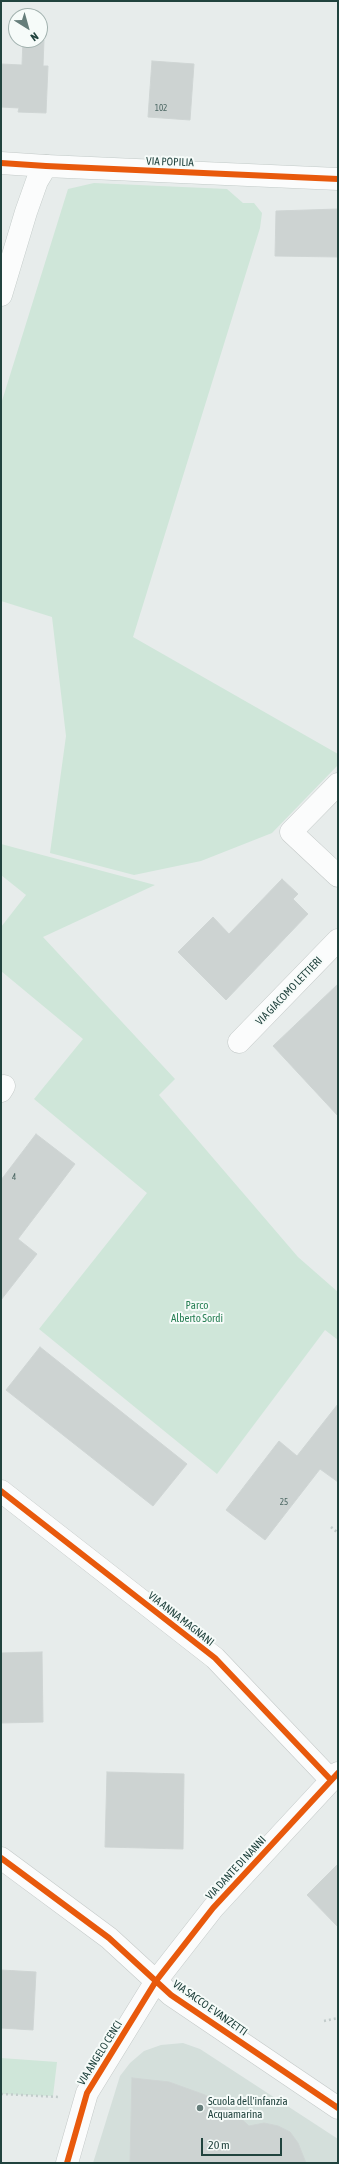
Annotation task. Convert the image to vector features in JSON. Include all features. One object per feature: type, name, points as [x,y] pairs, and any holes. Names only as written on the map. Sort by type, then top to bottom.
[{"type":"street","name":"VIA POPILIA","points":[[1,163],[338,179]]},
{"type":"street","points":[[1,295],[26,212],[37,181],[46,166]]},
{"type":"street","points":[[338,784],[291,832],[338,876]]},
{"type":"street","name":"VIA GIACOMO LETTIERI","points":[[239,1042],[338,940]]},
{"type":"street","name":"VIA ANNA MAGNANI","points":[[1,1491],[215,1658],[335,1777]]},
{"type":"street","name":"VIA DANTE DI NANNI","points":[[156,1981],[213,1908],[335,1777]]},
{"type":"street","name":"VIA SACCO E VANZETTI","points":[[1,1858],[109,1938],[171,1995],[338,2108]]},
{"type":"street","name":"VIA ANGELO CENCI","points":[[67,2163],[87,2092],[156,1981]]},
{"type":"path","points":[[331,1527],[338,1533]]},
{"type":"path","points":[[324,2021],[338,2018]]},
{"type":"path","points":[[1,2094],[64,2097]]},
{"type":"shaded area","name":"Scuola dell'infanzia Acquamarina","points":[[183,2043],[200,2049],[338,2139],[338,2163],[93,2163],[120,2076],[130,2063],[144,2051],[161,2045]]},
{"type":"green space","points":[[94,183],[227,189],[243,203],[254,203],[262,213],[260,228],[133,637],[338,754],[338,765],[272,833],[201,861],[134,875],[50,853],[66,736],[52,617],[1,601],[1,404],[68,189]]},
{"type":"green space","name":"Parco Alberto Sordi","points":[[1,844],[155,885],[43,937],[175,1079],[159,1095],[298,1257],[338,1292],[338,1340],[325,1330],[217,1474],[39,1329],[147,1193],[34,1099],[83,1039],[1,971],[1,927],[26,895],[1,875]]},
{"type":"green space","points":[[1,2058],[57,2062],[53,2096],[1,2094]]},
{"type":"building","points":[[23,48],[44,48],[43,66],[48,66],[46,113],[18,112],[19,108],[1,107],[1,64],[22,65]]},
{"type":"building","points":[[152,61],[194,64],[190,120],[148,117]]},
{"type":"building","points":[[338,209],[338,257],[275,256],[276,211]]},
{"type":"building","points":[[282,879],[298,894],[293,899],[308,914],[226,1000],[178,952],[213,917],[229,934]]},
{"type":"building","points":[[338,984],[338,1116],[273,1046]]},
{"type":"building","points":[[36,1134],[75,1164],[18,1239],[37,1254],[1,1300],[1,1180]]},
{"type":"building","points":[[40,1347],[187,1464],[153,1506],[6,1390]]},
{"type":"building","points":[[338,1404],[338,1482],[320,1469],[265,1540],[226,1510],[279,1441],[297,1456]]},
{"type":"building","points":[[42,1652],[43,1722],[1,1723],[1,1653]]},
{"type":"building","points":[[107,1772],[184,1774],[183,1849],[105,1847]]},
{"type":"building","points":[[338,1864],[338,1927],[307,1895]]},
{"type":"building","points":[[1,1970],[36,1972],[33,2030],[1,2028]]},
{"type":"building","points":[[132,2078],[169,2082],[205,2095],[236,2114],[249,2126],[264,2123],[278,2126],[290,2132],[298,2143],[306,2163],[130,2163]]},
{"type":"cycle path","points":[[1,163],[338,179]]},
{"type":"cycle path","points":[[1,1491],[215,1658],[331,1780]]},
{"type":"cycle path","points":[[67,2163],[87,2093],[156,1981],[213,1908],[338,1773]]},
{"type":"cycle path","points":[[1,1858],[109,1938],[171,1995],[338,2108]]},
{"type":"place","name":"Scuola dell'infanzia Acquamarina","points":[[200,2108]]}]
